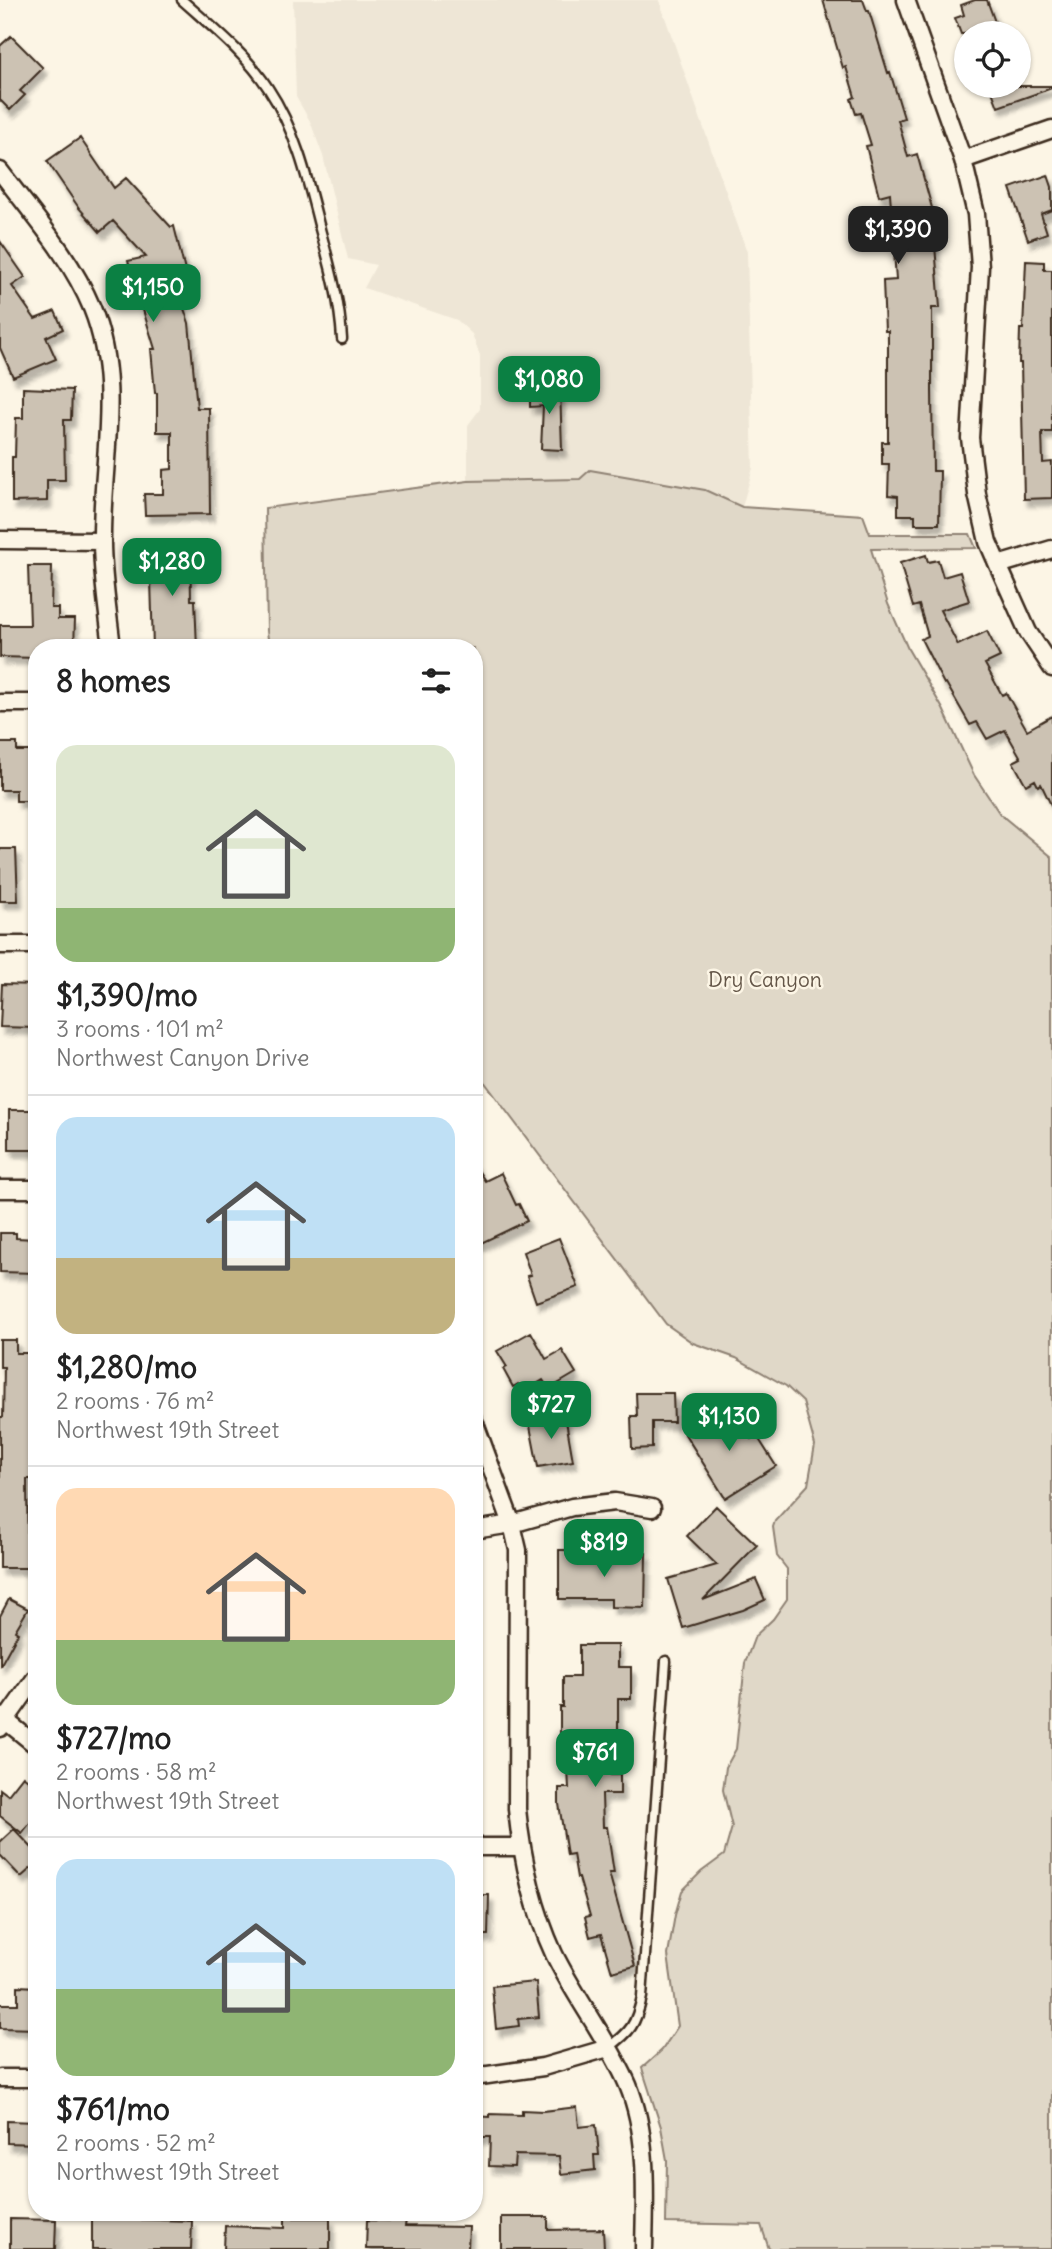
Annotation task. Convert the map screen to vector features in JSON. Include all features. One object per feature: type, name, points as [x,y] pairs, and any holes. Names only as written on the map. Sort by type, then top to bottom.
[{"type":"street","points":[[906,0],[963,160],[976,214],[980,267],[970,438],[977,494],[988,542],[1028,632],[1052,668]]},
{"type":"street","points":[[963,160],[1052,129]]},
{"type":"street","points":[[0,171],[68,260],[92,309],[108,362],[109,417],[102,541],[111,639]]},
{"type":"street","points":[[0,540],[102,541]]},
{"type":"street","points":[[998,565],[1052,549]]},
{"type":"street","points":[[0,703],[28,703]]},
{"type":"street","points":[[0,945],[28,946]]},
{"type":"street","points":[[0,1189],[28,1189]]},
{"type":"street","points":[[483,1445],[512,1524],[518,1550],[516,1809],[521,1847],[534,1901],[555,1954],[628,2085],[640,2129],[645,2176],[643,2249]]},
{"type":"street","points":[[483,1529],[512,1524],[572,1507],[615,1502],[652,1508]]},
{"type":"street","points":[[28,1688],[2,1721],[28,1740]]},
{"type":"street","points":[[483,1847],[521,1847]]},
{"type":"street","points":[[483,2076],[542,2067],[608,2048]]},
{"type":"street","points":[[0,2078],[28,2078]]},
{"type":"lane","points":[[182,0],[230,44],[267,86],[284,114],[307,177],[340,306],[342,339]]},
{"type":"lane","points":[[608,2048],[625,2036],[637,2021],[642,1997],[666,1661]]},
{"type":"shaded area","points":[[293,0],[659,0],[747,252],[753,468],[742,507],[705,490],[580,479],[468,481],[468,425],[480,409],[480,356],[472,334],[457,320],[364,288],[376,265],[348,259],[323,156],[310,121],[296,97]]},
{"type":"green space","name":"Dry Canyon","points":[[590,470],[705,490],[742,507],[863,515],[870,534],[970,534],[976,548],[871,549],[888,604],[908,649],[943,709],[974,775],[1000,814],[1052,857],[1052,2249],[769,2249],[761,2225],[666,2223],[667,2160],[661,2127],[642,2068],[662,2050],[678,2026],[668,1955],[675,1915],[682,1891],[724,1855],[732,1827],[723,1790],[726,1767],[736,1749],[745,1663],[755,1636],[773,1619],[787,1599],[787,1569],[777,1556],[773,1527],[775,1521],[808,1485],[815,1445],[803,1402],[786,1386],[736,1358],[693,1343],[666,1324],[483,1080],[483,639],[268,639],[267,631],[265,508],[468,481],[580,479]]},
{"type":"building","points":[[823,0],[863,0],[869,11],[904,118],[898,120],[908,157],[917,154],[932,208],[940,308],[932,308],[933,471],[940,471],[939,524],[915,524],[915,515],[898,515],[898,496],[888,495],[889,464],[882,464],[882,442],[888,442],[888,331],[885,331],[883,281],[896,280],[890,193],[879,196],[866,146],[871,145],[861,113],[856,114],[851,99],[855,97],[846,67],[843,68]]},
{"type":"building","points":[[975,0],[987,0],[995,21],[956,21],[955,18],[964,15],[961,5]]},
{"type":"building","points":[[11,36],[43,68],[20,91],[25,95],[10,110],[0,100],[0,46]]},
{"type":"building","points":[[1031,86],[1052,88],[1031,95]]},
{"type":"building","points":[[995,98],[1024,98],[998,107]]},
{"type":"building","points":[[80,138],[114,188],[126,178],[171,227],[174,226],[185,271],[172,274],[189,323],[197,408],[209,408],[210,514],[145,515],[144,494],[163,494],[163,470],[172,469],[172,432],[157,432],[157,393],[151,349],[155,349],[128,261],[146,257],[113,221],[100,232],[79,208],[47,161]]},
{"type":"building","points":[[1048,175],[1052,187],[1052,210],[1041,214],[1047,233],[1028,240],[1010,188]]},
{"type":"building","points":[[0,241],[25,277],[12,286],[35,319],[55,311],[63,329],[46,337],[56,359],[13,377],[0,348]]},
{"type":"building","points":[[1026,261],[1044,262],[1044,270],[1052,270],[1052,432],[1042,432],[1043,463],[1052,462],[1052,498],[1024,499],[1019,363]]},
{"type":"building","points":[[23,388],[72,390],[71,420],[64,420],[65,480],[47,480],[47,501],[12,502],[12,457],[15,457],[16,418],[23,418]]},
{"type":"building","points":[[530,388],[560,388],[562,450],[541,449],[543,406],[530,407]]},
{"type":"building","points":[[150,545],[190,545],[191,600],[195,600],[197,639],[153,639]]},
{"type":"building","points":[[926,555],[928,562],[938,560],[943,577],[960,572],[969,601],[940,610],[958,645],[987,631],[1000,657],[985,664],[1002,695],[1006,693],[1027,730],[1052,716],[1052,807],[1041,784],[1038,786],[1035,780],[1026,785],[1013,762],[1021,758],[1005,730],[987,739],[977,722],[970,725],[946,683],[944,684],[921,639],[928,636],[919,605],[913,607],[900,563]]},
{"type":"building","points":[[28,566],[52,566],[51,608],[58,608],[58,619],[75,619],[74,639],[28,639],[28,658],[0,657],[0,625],[30,625]]},
{"type":"building","points":[[0,743],[17,743],[17,751],[28,751],[28,801],[16,801],[16,790],[0,790]]},
{"type":"building","points":[[0,849],[16,849],[18,901],[0,901]]},
{"type":"building","points":[[2,984],[28,985],[28,1028],[0,1027]]},
{"type":"building","points":[[9,1110],[28,1110],[28,1150],[9,1150]]},
{"type":"building","points":[[501,1173],[527,1221],[483,1242],[483,1178],[485,1181]]},
{"type":"building","points":[[0,1233],[16,1233],[16,1238],[28,1239],[28,1273],[0,1272]]},
{"type":"building","points":[[559,1238],[578,1287],[536,1302],[527,1276],[531,1275],[523,1252]]},
{"type":"building","points":[[531,1332],[546,1359],[562,1350],[576,1373],[549,1389],[543,1380],[523,1392],[518,1384],[513,1387],[503,1369],[507,1367],[497,1351]]},
{"type":"building","points":[[0,1340],[16,1340],[16,1353],[28,1353],[28,1568],[0,1568],[0,1417],[3,1417],[4,1367],[0,1367]]},
{"type":"building","points":[[636,1393],[673,1393],[674,1422],[652,1422],[652,1448],[632,1449],[631,1416],[637,1416]]},
{"type":"building","points":[[721,1409],[733,1428],[742,1423],[752,1439],[757,1436],[776,1466],[725,1498],[683,1431]]},
{"type":"building","points":[[565,1415],[573,1461],[538,1467],[529,1421]]},
{"type":"building","points":[[716,1506],[757,1545],[703,1600],[756,1579],[765,1600],[743,1610],[683,1628],[668,1579],[717,1565],[687,1536]]},
{"type":"building","points":[[559,1550],[578,1550],[578,1557],[612,1558],[627,1557],[628,1553],[646,1553],[645,1608],[611,1607],[611,1599],[559,1599]]},
{"type":"building","points":[[9,1599],[28,1609],[0,1666],[0,1616]]},
{"type":"building","points":[[579,1645],[618,1645],[618,1667],[631,1667],[631,1699],[618,1699],[618,1737],[613,1737],[611,1775],[620,1775],[620,1794],[602,1794],[603,1827],[607,1827],[614,1873],[609,1873],[635,1966],[612,1972],[601,1934],[590,1937],[585,1917],[590,1916],[577,1878],[573,1854],[567,1855],[559,1804],[559,1788],[569,1788],[568,1770],[578,1769],[579,1734],[560,1733],[560,1707],[563,1707],[563,1677],[579,1677]]},
{"type":"building","points":[[23,1776],[28,1780],[28,1825],[22,1833],[0,1816],[0,1789],[8,1795]]},
{"type":"building","points":[[14,1829],[28,1844],[28,1871],[21,1877],[0,1855],[0,1842]]},
{"type":"building","points":[[483,1895],[489,1895],[488,1935],[483,1935]]},
{"type":"building","points":[[536,1982],[539,2017],[518,2019],[519,2026],[496,2029],[492,1986]]},
{"type":"building","points":[[18,1986],[28,1987],[28,2029],[0,2028],[0,2004],[18,2004]]},
{"type":"building","points":[[577,2107],[579,2127],[596,2125],[599,2155],[594,2155],[595,2170],[561,2174],[559,2156],[515,2155],[514,2167],[489,2166],[490,2137],[483,2137],[483,2117],[490,2117],[490,2114],[522,2115],[522,2110],[543,2111]]},
{"type":"building","points":[[7,2121],[28,2122],[28,2144],[7,2143]]},
{"type":"building","points":[[501,2217],[548,2217],[548,2230],[603,2229],[604,2249],[501,2249]]},
{"type":"building","points":[[10,2219],[56,2221],[55,2249],[10,2249]]},
{"type":"building","points":[[92,2221],[192,2221],[191,2249],[92,2249]]},
{"type":"building","points":[[285,2221],[330,2221],[330,2249],[224,2249],[225,2226],[285,2228]]},
{"type":"building","points":[[367,2221],[406,2221],[405,2226],[469,2227],[468,2249],[366,2249]]}]
